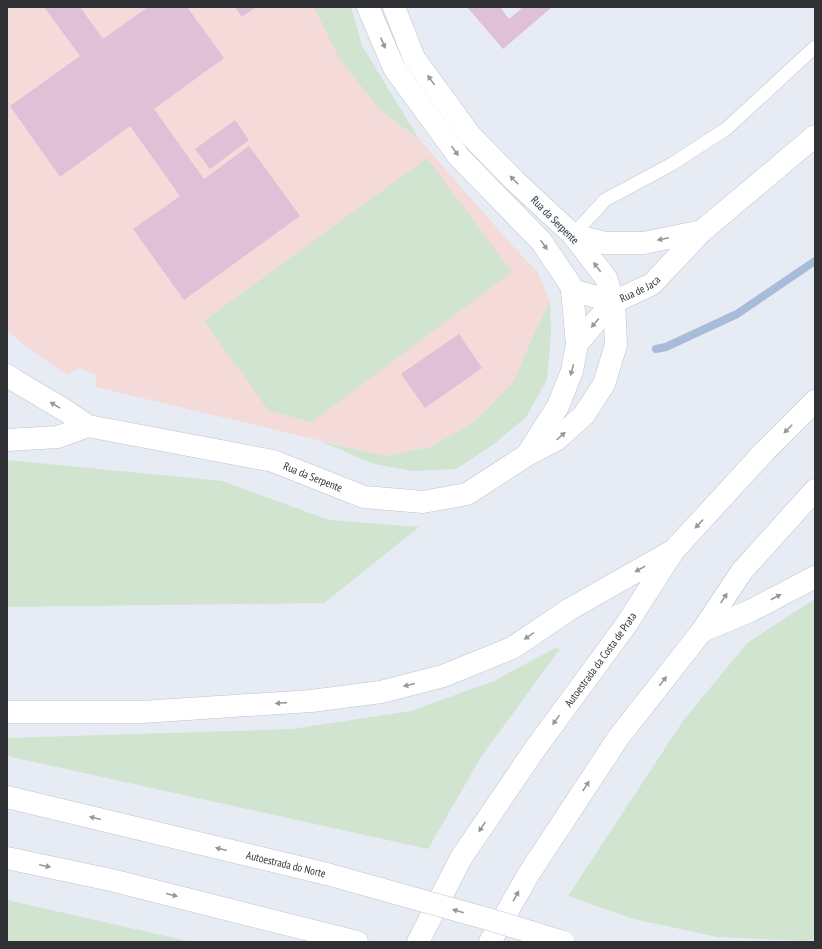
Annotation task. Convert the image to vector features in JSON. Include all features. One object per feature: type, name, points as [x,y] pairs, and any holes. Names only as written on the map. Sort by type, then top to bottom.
[{"type":"main road","name":"Rua da Serpente","points":[[368,7],[398,74],[459,157],[541,241],[570,284],[572,290],[577,344],[572,371],[558,406],[527,455]]},
{"type":"main road","name":"Rua da Serpente","points":[[7,375],[88,426],[273,461],[364,497],[423,502],[467,494],[527,455],[556,440],[584,415],[604,384],[616,345],[614,302],[606,278],[573,235],[515,181],[470,135],[414,58],[394,7]]},
{"type":"main road","name":"Rua de Jaca","points":[[577,344],[614,302],[652,284],[702,231],[815,136]]},
{"type":"main road","name":"Rua de Jaca","points":[[573,235],[605,243],[644,243],[702,231]]},
{"type":"main road","points":[[572,290],[614,302]]},
{"type":"main road","name":"Autoestrada da Costa de Prata","points":[[418,942],[461,858],[535,749],[626,625],[674,550],[765,452],[815,401]]},
{"type":"main road","points":[[7,440],[58,438],[88,426]]},
{"type":"main road","points":[[490,942],[528,875],[618,738],[702,631],[742,571],[815,490]]},
{"type":"main road","points":[[7,712],[142,712],[311,701],[381,692],[443,676],[512,648],[570,609],[674,550]]},
{"type":"main road","points":[[702,631],[750,611],[815,577]]},
{"type":"main road","name":"Autoestrada do Norte","points":[[7,797],[327,874],[488,919],[563,942]]},
{"type":"main road","points":[[7,858],[111,880],[357,942]]},
{"type":"lane","points":[[573,235],[605,200],[672,164],[726,129],[815,47]]},
{"type":"shaded area","points":[[7,7],[314,7],[339,58],[380,110],[419,139],[538,273],[550,302],[533,336],[514,381],[473,423],[430,447],[385,456],[96,387],[96,375],[79,368],[67,375],[24,345],[7,330]]},
{"type":"green space","points":[[314,7],[351,7],[362,46],[419,139],[380,110],[339,58]]},
{"type":"green space","points":[[427,158],[512,272],[312,422],[269,411],[204,321]]},
{"type":"green space","points":[[550,302],[551,333],[547,380],[526,417],[494,444],[456,469],[412,471],[374,464],[320,441],[386,456],[430,447],[473,423],[514,381],[533,336]]},
{"type":"green space","points":[[7,460],[222,481],[329,520],[419,527],[324,603],[7,607]]},
{"type":"green space","points":[[815,599],[815,940],[805,941],[718,937],[633,919],[568,896],[683,721],[747,643]]},
{"type":"green space","points":[[555,648],[560,649],[481,757],[428,849],[7,756],[7,738],[292,729],[411,711],[494,681]]},
{"type":"green space","points":[[7,900],[192,942],[7,942]]},
{"type":"building","points":[[44,7],[80,7],[103,39],[148,7],[187,7],[224,58],[154,109],[204,179],[249,146],[300,216],[184,300],[133,229],[180,196],[130,126],[60,177],[10,106],[80,56]]},
{"type":"building","points":[[235,7],[256,7],[242,17]]},
{"type":"building","points":[[467,7],[500,7],[509,19],[523,7],[552,7],[503,49]]},
{"type":"building","points":[[235,120],[249,140],[210,169],[195,149]]},
{"type":"building","points":[[459,334],[482,368],[425,408],[401,374]]},
{"type":"waterway","points":[[656,349],[666,347],[737,314],[815,261]]}]
